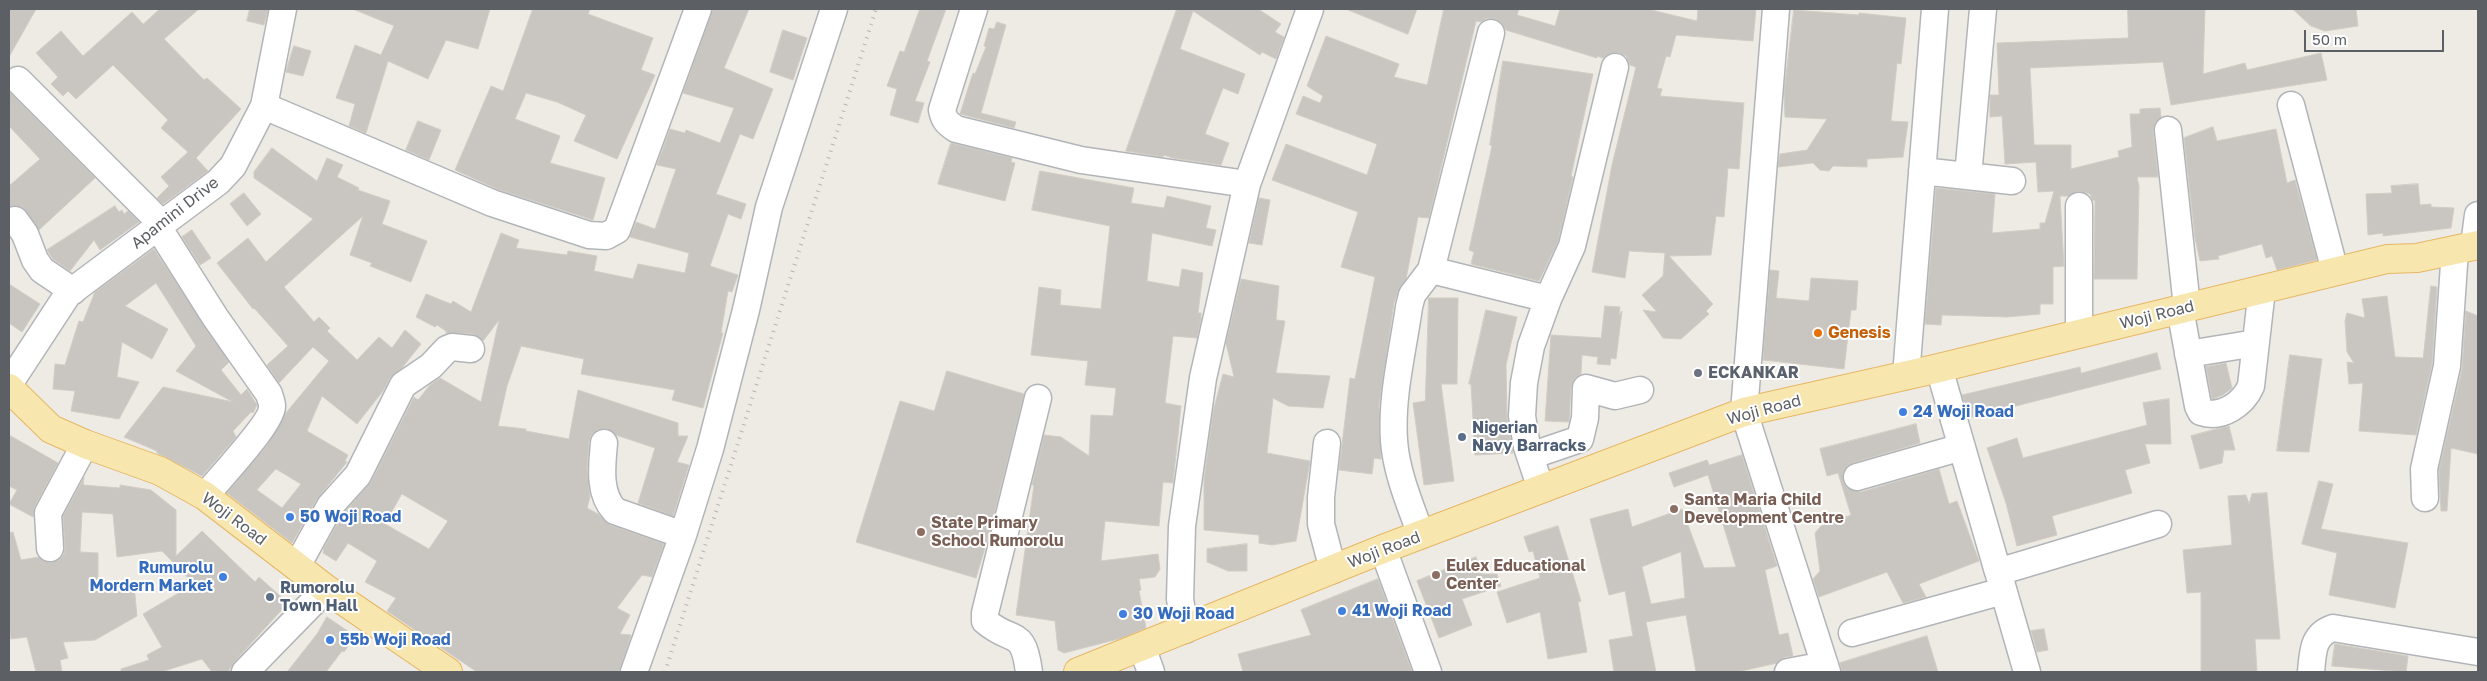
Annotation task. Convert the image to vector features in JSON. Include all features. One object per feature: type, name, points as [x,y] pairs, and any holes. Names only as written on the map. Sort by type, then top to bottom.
[{"type":"main road","name":"Woji Road","points":[[1078,672],[1383,549],[1744,412],[1906,376],[2387,259],[2417,258],[2469,247]]},
{"type":"main road","name":"Woji Road","points":[[9,388],[51,429],[85,444],[160,471],[205,496],[326,589],[448,672]]},
{"type":"street","name":"Apamini Drive","points":[[9,384],[62,302],[73,291],[218,182],[233,166],[264,106],[283,9]]},
{"type":"street","points":[[264,106],[492,203],[589,235],[606,236],[617,230],[698,9]]},
{"type":"street","points":[[634,672],[683,535],[710,449],[739,338],[769,207],[834,9]]},
{"type":"street","points":[[974,9],[942,110],[943,119],[947,123],[956,128],[1081,160],[1246,184]]},
{"type":"street","points":[[1185,630],[1180,599],[1182,526],[1203,378],[1246,184],[1310,9]]},
{"type":"street","points":[[1776,9],[1744,412],[1826,668],[1788,672]]},
{"type":"street","points":[[1906,376],[1935,9]]},
{"type":"street","points":[[1968,176],[1983,9]]},
{"type":"street","points":[[1420,535],[1398,466],[1394,440],[1394,412],[1412,295],[1431,270],[1491,33]]},
{"type":"street","points":[[1541,489],[1530,456],[1522,416],[1524,383],[1530,346],[1548,298],[1572,246],[1615,67]]},
{"type":"street","points":[[18,80],[160,226],[214,317],[269,394],[273,406],[268,420],[205,496]]},
{"type":"street","points":[[2291,105],[2335,271]]},
{"type":"street","points":[[2168,130],[2188,354],[2198,406],[2201,412],[2210,415],[2236,406],[2246,397],[2251,386],[2262,289]]},
{"type":"street","points":[[1922,171],[2012,181]]},
{"type":"street","points":[[2079,206],[2079,334]]},
{"type":"street","points":[[2426,498],[2424,469],[2447,366],[2469,247],[2478,215]]},
{"type":"street","points":[[15,220],[25,234],[35,260],[42,270],[73,291]]},
{"type":"street","points":[[1431,270],[1548,298]]},
{"type":"street","points":[[2188,354],[2256,343]]},
{"type":"street","points":[[297,566],[330,506],[358,476],[403,385],[431,366],[447,349],[452,347],[471,349]]},
{"type":"street","points":[[1939,368],[2027,672]]},
{"type":"street","points":[[1530,456],[1580,439],[1585,418],[1586,388],[1615,396],[1640,390]]},
{"type":"street","points":[[1029,672],[1024,645],[1018,639],[994,628],[985,621],[985,613],[1038,398]]},
{"type":"street","points":[[604,443],[604,494],[607,503],[615,511],[683,535]]},
{"type":"street","points":[[1327,443],[1321,497],[1321,524],[1333,570]]},
{"type":"street","points":[[50,548],[48,513],[85,444]]},
{"type":"street","points":[[1857,477],[1962,447]]},
{"type":"street","points":[[1852,633],[2158,524]]},
{"type":"street","points":[[1383,549],[1428,672]]},
{"type":"street","points":[[245,672],[326,589]]},
{"type":"street","points":[[2311,672],[2314,644],[2323,631],[2333,628],[2478,652]]},
{"type":"street","points":[[1142,647],[1151,672]]},
{"type":"building","points":[[9,9],[36,9],[9,57]]},
{"type":"building","points":[[160,9],[199,9],[164,39],[204,80],[207,78],[241,109],[196,158],[208,171],[163,204],[157,198],[169,186],[161,177],[188,152],[161,128],[168,120],[113,65],[76,99],[68,91],[63,96],[51,84],[58,77],[36,53],[61,31],[83,56],[132,12],[143,24]]},
{"type":"building","points":[[250,9],[268,9],[264,25],[247,21]]},
{"type":"building","points":[[353,9],[490,9],[478,49],[446,40],[428,79],[388,61],[366,133],[349,126],[355,104],[336,98],[355,45],[381,55],[394,26]]},
{"type":"building","points":[[533,9],[590,9],[588,14],[653,38],[641,70],[655,75],[617,159],[574,141],[586,115],[557,102],[526,93],[515,119],[560,136],[550,163],[605,178],[593,220],[497,189],[455,170],[491,86],[503,91]]},
{"type":"building","points":[[713,9],[749,9],[724,68],[773,89],[753,139],[740,134],[716,194],[746,204],[741,219],[728,214],[710,266],[738,275],[732,292],[728,291],[721,333],[723,333],[703,408],[672,400],[675,390],[581,374],[584,359],[521,346],[507,386],[498,426],[526,429],[526,431],[569,439],[578,390],[678,423],[678,436],[688,436],[677,462],[689,465],[673,516],[638,503],[655,448],[616,435],[606,428],[597,430],[589,441],[587,470],[590,497],[587,508],[598,514],[610,525],[664,544],[652,577],[642,575],[617,608],[630,615],[620,634],[631,635],[619,672],[477,672],[387,611],[396,598],[365,582],[377,561],[348,543],[336,561],[323,553],[324,548],[342,515],[371,482],[414,397],[418,400],[430,385],[440,378],[481,402],[499,320],[483,341],[473,334],[446,333],[437,325],[435,327],[416,317],[426,294],[451,304],[453,301],[471,312],[501,233],[519,240],[516,248],[567,255],[568,251],[597,256],[594,271],[633,279],[638,264],[685,273],[689,253],[630,237],[636,222],[655,229],[676,169],[657,165],[670,129],[685,133],[686,130],[720,143],[734,108],[683,93]],"holes":[[[402,494],[448,521],[429,549],[385,524]]]},
{"type":"building","points":[[920,9],[946,9],[927,61],[930,62],[915,101],[924,103],[918,123],[890,115],[897,89],[887,86],[900,51],[904,52]]},
{"type":"building","points":[[1177,9],[1258,9],[1281,24],[1275,32],[1284,37],[1276,59],[1262,52],[1260,55],[1193,11],[1180,49],[1245,74],[1238,94],[1223,88],[1205,134],[1229,143],[1221,165],[1164,155],[1163,157],[1126,151]]},
{"type":"building","points":[[1346,9],[1417,9],[1408,34]]},
{"type":"building","points":[[1444,9],[1519,9],[1517,15],[1555,26],[1560,9],[1647,9],[1697,21],[1698,9],[1756,9],[1753,41],[1676,35],[1670,57],[1666,56],[1657,88],[1662,89],[1660,96],[1744,103],[1739,169],[1728,168],[1724,217],[1716,216],[1711,255],[1669,256],[1713,304],[1706,311],[1709,314],[1681,339],[1663,338],[1643,310],[1657,312],[1642,295],[1663,276],[1665,253],[1629,251],[1625,278],[1592,272],[1612,165],[1636,67],[1630,65],[1626,56],[1619,53],[1611,53],[1603,58],[1597,56],[1597,58],[1506,30],[1502,23],[1495,19],[1487,18],[1481,22],[1476,21],[1429,218],[1418,217],[1406,279],[1398,291],[1394,303],[1379,405],[1381,459],[1374,458],[1372,474],[1339,470],[1350,378],[1355,379],[1375,277],[1341,267],[1358,212],[1272,180],[1286,144],[1367,175],[1377,144],[1296,114],[1303,96],[1320,103],[1323,96],[1307,86],[1326,36],[1399,64],[1394,77],[1427,85]]},
{"type":"building","points":[[2128,9],[2205,9],[2203,74],[2245,63],[2247,70],[2321,53],[2327,80],[2171,105],[2163,62],[2030,68],[2034,145],[2071,145],[2071,169],[2119,157],[2118,151],[2132,147],[2130,114],[2140,114],[2140,109],[2160,108],[2161,117],[2155,124],[2153,131],[2158,177],[2137,177],[2139,186],[2137,279],[2094,279],[2095,200],[2093,201],[2090,194],[2079,191],[2069,196],[2060,196],[2064,266],[2053,267],[2053,304],[2040,304],[2040,314],[2007,317],[1942,315],[1941,325],[1925,324],[1936,188],[1995,194],[1992,233],[2040,229],[2040,223],[2045,223],[2054,191],[2038,192],[2036,162],[2005,164],[2002,116],[1990,117],[1990,95],[1999,95],[1997,43],[2128,38]]},
{"type":"building","points":[[2293,9],[2356,9],[2358,26],[2325,31],[2311,26]]},
{"type":"building","points":[[1794,10],[1859,15],[1859,13],[1906,18],[1901,64],[1897,63],[1891,121],[1908,122],[1903,157],[1867,159],[1867,167],[1833,166],[1829,171],[1820,170],[1813,163],[1778,167],[1780,154],[1807,150],[1827,119],[1785,117],[1784,93]]},
{"type":"building","points":[[997,22],[1006,25],[981,113],[1016,122],[1014,128],[960,114],[973,73],[975,74],[986,47],[984,46],[989,28],[994,29]]},
{"type":"building","points":[[783,30],[807,38],[793,80],[770,72]]},
{"type":"building","points":[[294,46],[311,51],[303,76],[286,72]]},
{"type":"building","points":[[1503,61],[1593,74],[1571,176],[1573,177],[1558,241],[1539,281],[1471,264],[1474,252],[1469,250],[1492,146],[1490,145]]},
{"type":"building","points":[[9,92],[95,178],[39,230],[22,207],[9,207],[9,186],[40,159],[9,126]]},
{"type":"building","points":[[418,121],[441,130],[429,160],[406,150]]},
{"type":"building","points":[[2213,127],[2217,141],[2276,129],[2287,183],[2295,180],[2317,260],[2277,270],[2272,256],[2266,258],[2262,244],[2218,256],[2219,259],[2200,261],[2195,238],[2184,138]]},
{"type":"building","points":[[951,143],[1012,158],[1011,162],[1015,163],[1005,201],[938,184]]},
{"type":"building","points":[[272,148],[317,181],[327,158],[343,165],[337,177],[359,188],[358,190],[390,201],[382,224],[427,241],[411,282],[370,266],[372,263],[350,255],[363,216],[284,287],[314,322],[319,317],[330,328],[327,331],[357,360],[379,337],[392,348],[405,330],[421,344],[402,368],[390,378],[383,391],[357,424],[322,396],[307,431],[348,455],[345,461],[347,462],[317,499],[292,543],[227,493],[266,447],[285,414],[329,361],[313,347],[279,383],[267,365],[288,346],[253,309],[217,263],[248,238],[266,262],[313,219],[254,178],[254,172]],"holes":[[[276,469],[301,484],[282,508],[257,490]]]},
{"type":"building","points":[[1040,171],[1134,188],[1131,203],[1164,208],[1167,196],[1211,206],[1206,228],[1216,230],[1212,246],[1152,233],[1147,281],[1179,287],[1182,269],[1203,273],[1198,313],[1201,313],[1201,320],[1197,338],[1173,336],[1165,403],[1181,406],[1173,483],[1163,482],[1159,526],[1105,521],[1101,561],[1158,554],[1160,569],[1155,577],[1139,579],[1141,590],[1139,591],[1146,628],[1122,638],[1064,653],[1058,650],[1055,621],[1016,615],[1034,485],[1032,485],[1044,435],[1061,437],[1089,456],[1091,415],[1113,416],[1116,388],[1085,385],[1088,361],[1031,355],[1039,287],[1061,290],[1060,305],[1101,309],[1110,226],[1032,210]]},
{"type":"building","points":[[2418,184],[2420,205],[2431,204],[2431,207],[2454,208],[2451,228],[2383,236],[2383,233],[2368,235],[2366,194],[2392,193],[2391,186]]},
{"type":"building","points":[[244,193],[261,214],[247,226],[230,204]]},
{"type":"building","points":[[1259,198],[1270,200],[1262,245],[1249,243]]},
{"type":"building","points":[[115,206],[119,212],[122,210],[124,214],[128,211],[139,222],[100,250],[94,240],[70,271],[53,259],[47,250]]},
{"type":"building","points":[[192,230],[211,258],[200,265],[182,237]]},
{"type":"building","points":[[154,249],[229,362],[221,370],[241,395],[247,389],[257,405],[253,413],[251,412],[233,431],[236,437],[202,476],[157,453],[157,451],[124,437],[163,387],[233,402],[176,371],[196,346],[156,283],[125,306],[168,329],[152,359],[122,342],[117,377],[139,382],[119,419],[71,411],[75,391],[53,389],[55,364],[65,365],[79,321],[83,322],[95,292]]},
{"type":"building","points":[[1770,270],[1779,271],[1776,298],[1809,301],[1811,278],[1858,281],[1856,310],[1851,310],[1844,369],[1763,360]]},
{"type":"building","points":[[1241,279],[1279,286],[1276,320],[1285,321],[1276,373],[1330,376],[1323,408],[1288,406],[1273,398],[1267,453],[1310,461],[1296,541],[1272,545],[1259,543],[1259,535],[1204,530],[1204,480],[1213,412],[1223,374],[1234,377],[1226,343]]},
{"type":"building","points":[[9,284],[40,304],[22,332],[9,323]]},
{"type":"building","points":[[2431,286],[2437,287],[2432,364],[2416,435],[2359,431],[2363,383],[2349,384],[2347,362],[2354,363],[2347,352],[2345,321],[2347,313],[2365,318],[2362,299],[2387,296],[2395,357],[2423,358]]},
{"type":"building","points":[[1429,298],[1458,298],[1457,384],[1441,384],[1454,481],[1424,485],[1413,403],[1425,401]]},
{"type":"building","points":[[1605,306],[1620,307],[1619,315],[1622,311],[1616,359],[1611,358],[1610,365],[1597,364],[1598,357],[1582,355],[1581,374],[1574,379],[1571,387],[1569,422],[1545,421],[1551,335],[1601,338]]},
{"type":"building","points":[[1486,310],[1517,317],[1506,365],[1507,418],[1513,453],[1475,455],[1471,384],[1469,384]]},
{"type":"building","points":[[2466,311],[2478,316],[2478,454],[2451,448],[2447,511],[2441,511],[2439,470],[2462,369]]},
{"type":"building","points":[[2157,353],[2161,369],[1969,418],[1962,395],[2080,367],[2081,373]]},
{"type":"building","points":[[2290,355],[2322,359],[2309,452],[2277,451]]},
{"type":"building","points":[[2226,363],[2232,388],[2223,395],[2212,399],[2206,367]]},
{"type":"building","points":[[947,371],[1024,394],[988,538],[976,578],[856,542],[900,401],[934,411]]},
{"type":"building","points":[[2169,399],[2171,444],[2145,444],[2150,463],[2125,470],[2132,493],[2052,516],[2057,535],[2017,546],[2006,503],[1987,448],[2017,438],[2023,458],[2147,425],[2143,403]]},
{"type":"building","points":[[1916,424],[1920,443],[1852,463],[1847,466],[1843,473],[1843,482],[1846,487],[1853,491],[1861,492],[1939,469],[1949,504],[1957,501],[1979,561],[1919,584],[1926,597],[1903,603],[1887,572],[1819,597],[1813,579],[1820,571],[1815,533],[1821,526],[1851,515],[1838,473],[1827,476],[1820,449]]},
{"type":"building","points":[[2229,426],[2235,450],[2224,450],[2222,463],[2200,469],[2191,436]]},
{"type":"building","points":[[9,435],[58,463],[35,506],[33,517],[9,504],[17,490],[9,486]]},
{"type":"building","points":[[1742,455],[1777,566],[1765,570],[1779,635],[1788,633],[1793,656],[1785,657],[1777,663],[1737,672],[1696,672],[1686,615],[1646,622],[1656,672],[1614,672],[1609,640],[1633,636],[1625,591],[1609,595],[1590,519],[1628,509],[1632,527],[1682,509],[1704,568],[1736,567],[1708,475],[1674,487],[1669,473],[1707,460],[1709,465]],"holes":[[[1681,552],[1685,598],[1651,604],[1642,567]]]},
{"type":"building","points":[[84,478],[83,485],[120,488],[120,485],[151,490],[176,510],[176,556],[202,531],[255,582],[259,577],[288,603],[234,662],[228,672],[212,672],[202,659],[161,672],[121,672],[121,669],[149,660],[147,655],[162,647],[143,614],[194,584],[162,551],[117,557],[113,514],[82,512],[80,552],[98,553],[98,589],[134,585],[137,616],[95,640],[63,642],[68,658],[60,660],[62,672],[36,672],[27,637],[11,639],[9,626],[9,533],[13,532],[21,560],[39,557],[50,563],[59,560],[64,554],[65,548],[63,516]]},
{"type":"building","points":[[2319,481],[2333,484],[2321,529],[2408,543],[2395,608],[2329,595],[2337,553],[2302,544]]},
{"type":"building","points":[[2267,493],[2280,639],[2255,639],[2257,672],[2201,672],[2201,592],[2187,593],[2183,550],[2232,545],[2228,496],[2246,495],[2249,504],[2252,494]]},
{"type":"building","points":[[1558,526],[1581,601],[1578,602],[1587,652],[1548,659],[1540,612],[1507,623],[1497,592],[1540,578],[1533,551],[1529,552],[1524,537]]},
{"type":"building","points":[[1247,544],[1247,571],[1228,571],[1207,562],[1207,549]]},
{"type":"building","points":[[1476,557],[1482,574],[1497,574],[1501,586],[1462,599],[1472,625],[1439,638],[1417,581]]},
{"type":"building","points":[[1378,579],[1412,672],[1243,672],[1238,654],[1311,635],[1301,610]]},
{"type":"building","points":[[327,617],[355,636],[344,652],[342,651],[326,672],[287,672],[317,634]]},
{"type":"building","points":[[2044,629],[2048,650],[2037,652],[2031,631]]},
{"type":"building","points":[[1927,636],[1938,672],[1842,672],[1840,663]]},
{"type":"building","points":[[2335,644],[2408,656],[2406,672],[2332,666]]},
{"type":"railway","points":[[665,672],[876,9]]},
{"type":"place","name":"Genesis","points":[[1818,333]]},
{"type":"place","name":"ECKANKAR","points":[[1698,373]]},
{"type":"place","name":"24 Woji Road","points":[[1903,412]]},
{"type":"place","name":"Nigerian Navy Barracks","points":[[1462,437]]},
{"type":"place","name":"Santa Maria Child Development Centre","points":[[1674,509]]},
{"type":"place","name":"50 Woji Road","points":[[290,517]]},
{"type":"place","name":"State Primary School Rumorolu","points":[[921,532]]},
{"type":"place","name":"Eulex Educational Center","points":[[1436,575]]},
{"type":"place","name":"Rumurolu Mordern Market","points":[[223,577]]},
{"type":"place","name":"Rumorolu Town Hall","points":[[270,597]]},
{"type":"place","name":"41 Woji Road","points":[[1342,611]]},
{"type":"place","name":"30 Woji Road","points":[[1123,614]]},
{"type":"place","name":"55b Woji Road","points":[[330,640]]}]
